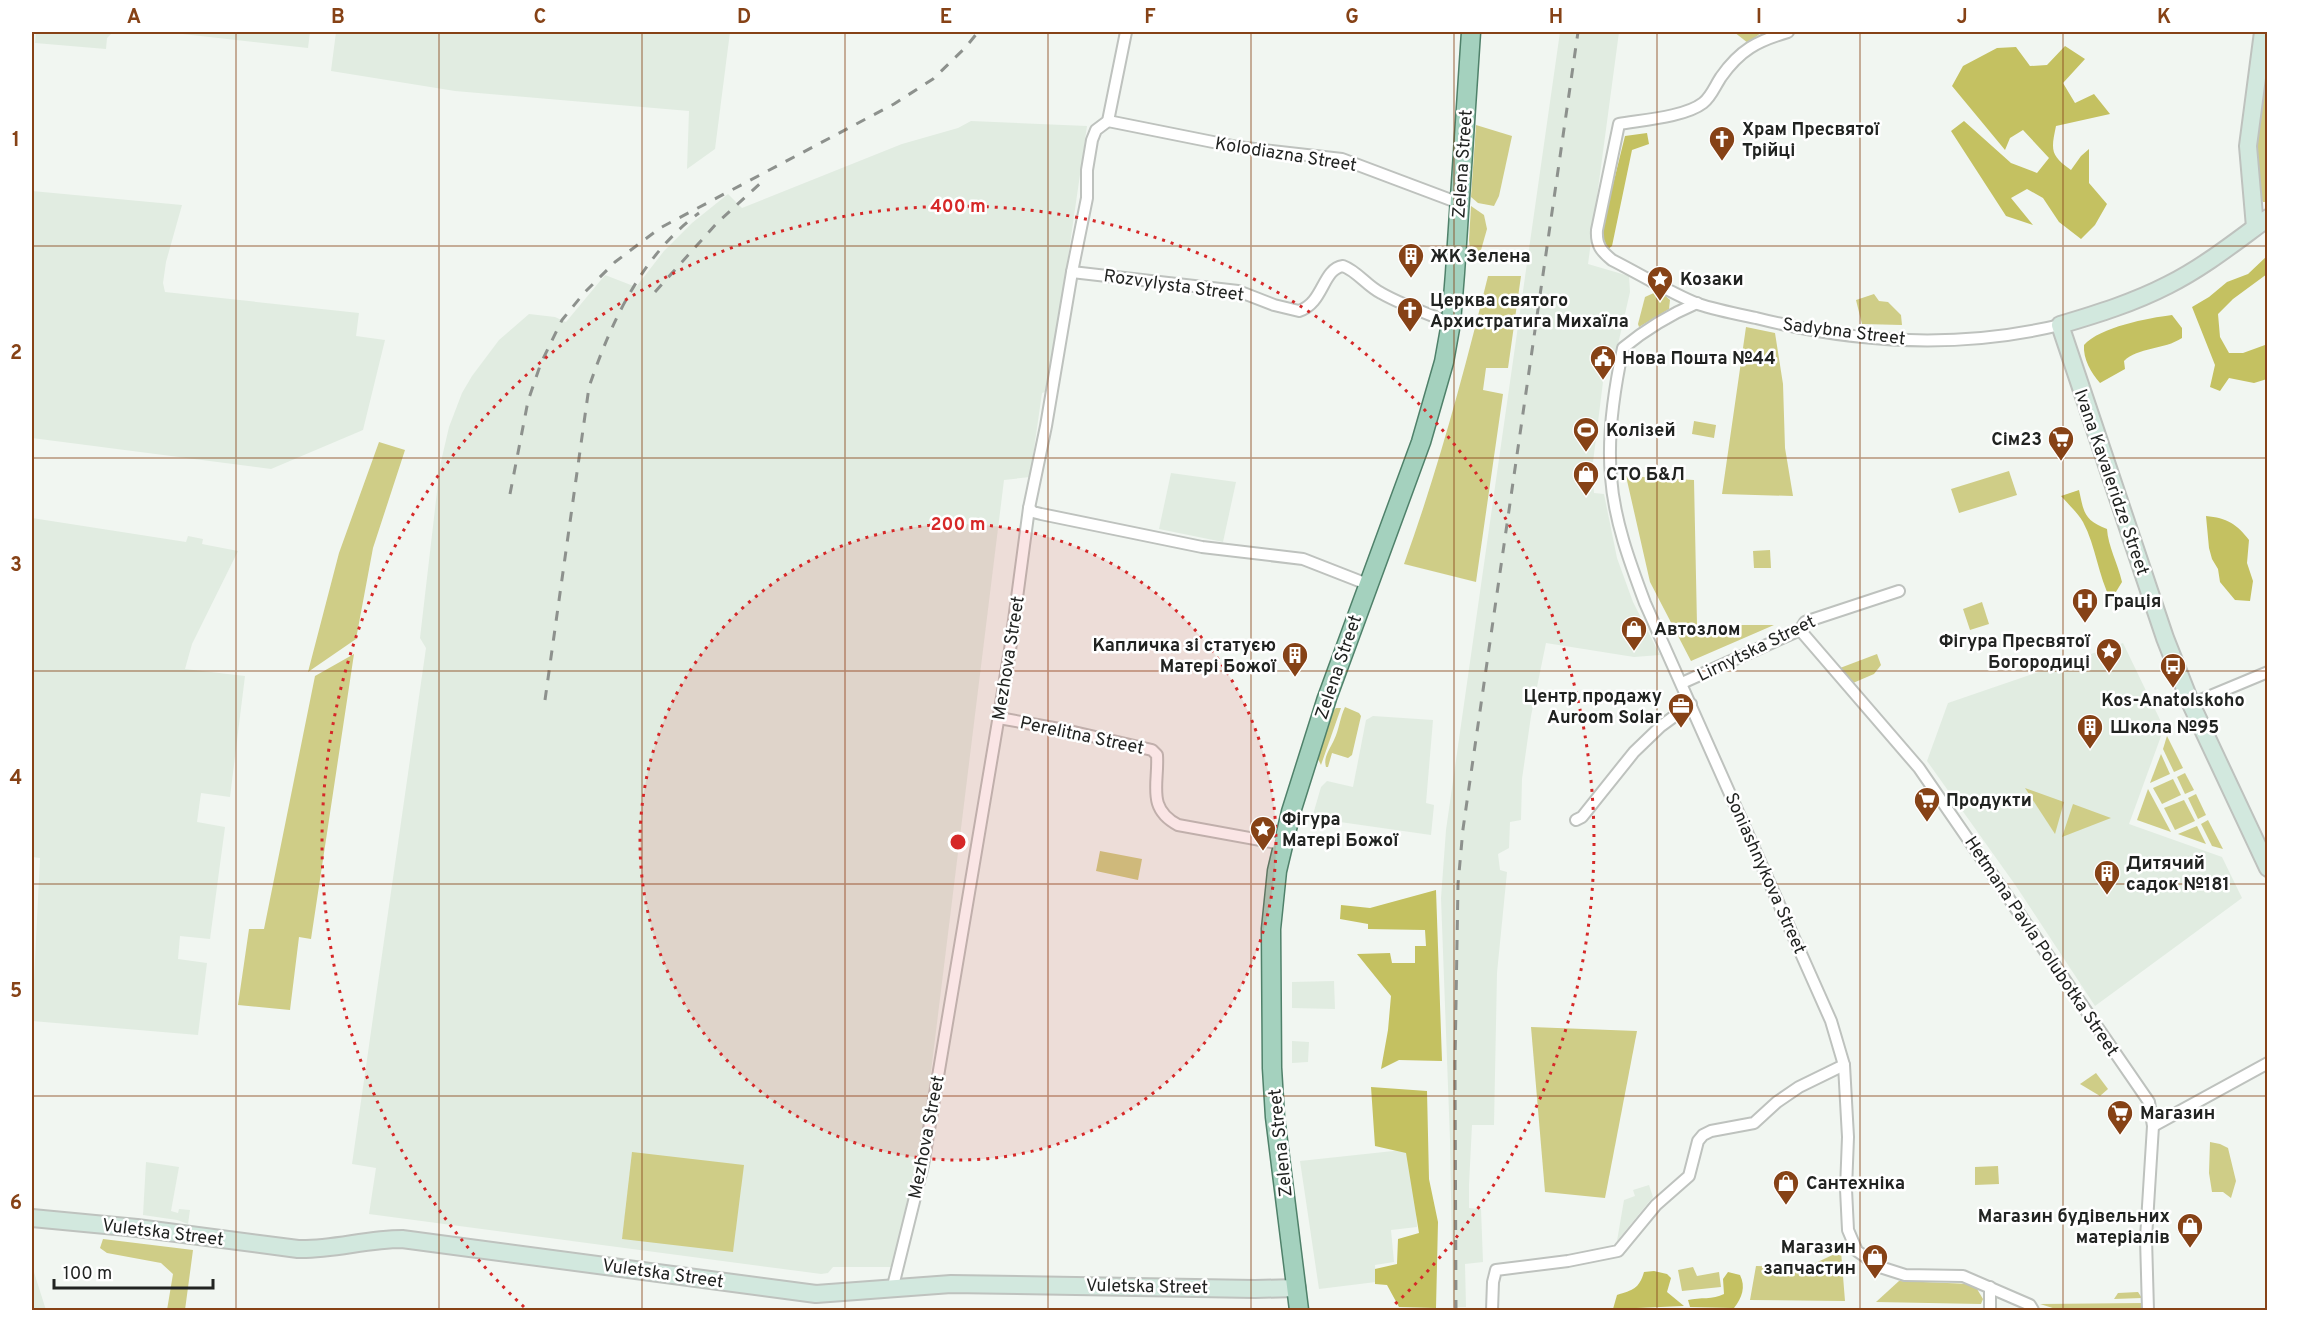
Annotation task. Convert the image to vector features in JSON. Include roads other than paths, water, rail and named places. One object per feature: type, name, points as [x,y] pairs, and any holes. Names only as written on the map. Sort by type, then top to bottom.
[{"type":"main road","name":"Zelena Street","points":[[1299,1311],[1298,1288],[1275,1117],[1272,1068],[1271,929],[1282,844],[1327,698],[1429,418],[1444,362],[1451,323],[1471,32]]},
{"type":"street","name":"Mezhova Street","points":[[892,1290],[924,1165],[999,718],[1029,508],[1046,426],[1072,272],[1088,198],[1087,170],[1092,140],[1101,125],[1108,121],[1126,32]]},
{"type":"street","name":"Sadybna Street","points":[[1788,32],[1760,40],[1749,47],[1730,66],[1710,96],[1698,106],[1684,112],[1618,124],[1596,240],[1606,255],[1697,303],[1808,329],[1894,340],[1988,338],[2060,325]]},
{"type":"street","points":[[2060,325],[2124,304],[2169,285],[2214,258],[2261,223],[2247,146],[2263,32]]},
{"type":"street","name":"Kolodiazna Street","points":[[1108,121],[1238,147],[1349,160],[1459,203]]},
{"type":"street","name":"Rozvylysta Street","points":[[1072,272],[1238,291],[1274,305],[1299,311],[1313,304],[1332,270],[1343,266],[1352,270],[1365,283],[1382,294],[1451,323]]},
{"type":"street","points":[[1682,683],[1645,603],[1624,544],[1611,479],[1610,439],[1612,410],[1623,348],[1644,330],[1668,315],[1697,303]]},
{"type":"street","name":"Ivana Kavaleridze Street","points":[[2060,325],[2148,589],[2191,704],[2268,868]]},
{"type":"street","points":[[1029,508],[1033,513],[1202,547],[1303,559],[1367,584]]},
{"type":"street","name":"Lirnytska Street","points":[[1682,683],[1800,630],[1805,622],[1899,591]]},
{"type":"street","name":"Hetmana Pavla Polubotka Street","points":[[1800,630],[1919,768],[2149,1102],[2153,1126],[2146,1238],[2148,1311]]},
{"type":"street","points":[[2191,704],[2268,672]]},
{"type":"street","name":"Soniashnykova Street","points":[[1682,683],[1831,1021],[1844,1065],[1848,1137],[1846,1189],[1848,1230],[1857,1251],[1880,1267],[1905,1275],[1963,1276],[2030,1305],[2033,1311]]},
{"type":"street","name":"Lirnytska Street","points":[[1576,820],[1582,817],[1634,752],[1661,726],[1691,705]]},
{"type":"street","name":"Perelitna Street","points":[[999,718],[1152,750],[1157,756],[1157,803],[1161,813],[1168,819],[1178,825],[1282,844]]},
{"type":"street","points":[[2153,1126],[2268,1063]]},
{"type":"street","points":[[1492,1311],[1493,1282],[1496,1270],[1568,1261],[1618,1251],[1656,1205],[1689,1176],[1698,1141],[1703,1135],[1711,1131],[1754,1123],[1777,1102],[1799,1087],[1844,1065]]},
{"type":"street","name":"Vuletska Street","points":[[32,1218],[137,1228],[298,1249],[318,1250],[381,1239],[402,1239],[816,1294],[951,1284],[1298,1288]]},
{"type":"street","points":[[1990,1287],[1990,1311]]},
{"type":"railway","points":[[510,494],[528,401],[541,363],[562,320],[584,293],[615,262],[660,228],[894,104],[933,79],[978,32]]},
{"type":"railway","points":[[1456,1310],[1455,1063],[1458,884],[1463,829],[1578,32]]},
{"type":"railway","points":[[655,292],[717,223],[766,178]]},
{"type":"railway","points":[[545,700],[589,387],[607,338],[631,291],[661,249],[699,213]]},
{"type":"place","name":"Храм Пресвятої Трійці","points":[[1722,162]]},
{"type":"place","name":"ЖК Зелена","points":[[1411,279]]},
{"type":"place","name":"Козаки","points":[[1660,302]]},
{"type":"place","name":"Церква святого Архистратига Михаїла","points":[[1410,333]]},
{"type":"place","name":"Нова Пошта №44","points":[[1603,381]]},
{"type":"place","name":"Колізей","points":[[1586,453]]},
{"type":"place","name":"Сім23","points":[[2061,462]]},
{"type":"place","name":"СТО Б&Л","points":[[1586,497]]},
{"type":"place","name":"Грація","points":[[2085,624]]},
{"type":"place","name":"Автозлом","points":[[1634,652]]},
{"type":"place","name":"Фігура Пресвятої Богородиці","points":[[2109,674]]},
{"type":"place","name":"Капличка зі статуєю Матері Божої","points":[[1295,678]]},
{"type":"place","name":"Kos-Anatolskoho","points":[[2173,689]]},
{"type":"place","name":"Центр продажу Auroom Solar","points":[[1681,729]]},
{"type":"place","name":"Школа №95","points":[[2090,750]]},
{"type":"place","name":"Продукти","points":[[1927,823]]},
{"type":"place","name":"Фігура Матері Божої","points":[[1263,852]]},
{"type":"place","name":"Дитячий садок №181","points":[[2107,896]]},
{"type":"place","name":"Магазин","points":[[2120,1136]]},
{"type":"place","name":"Сантехніка","points":[[1786,1206]]},
{"type":"place","name":"Магазин будівельних матеріалів","points":[[2190,1249]]},
{"type":"place","name":"Магазин запчастин","points":[[1875,1280]]}]
